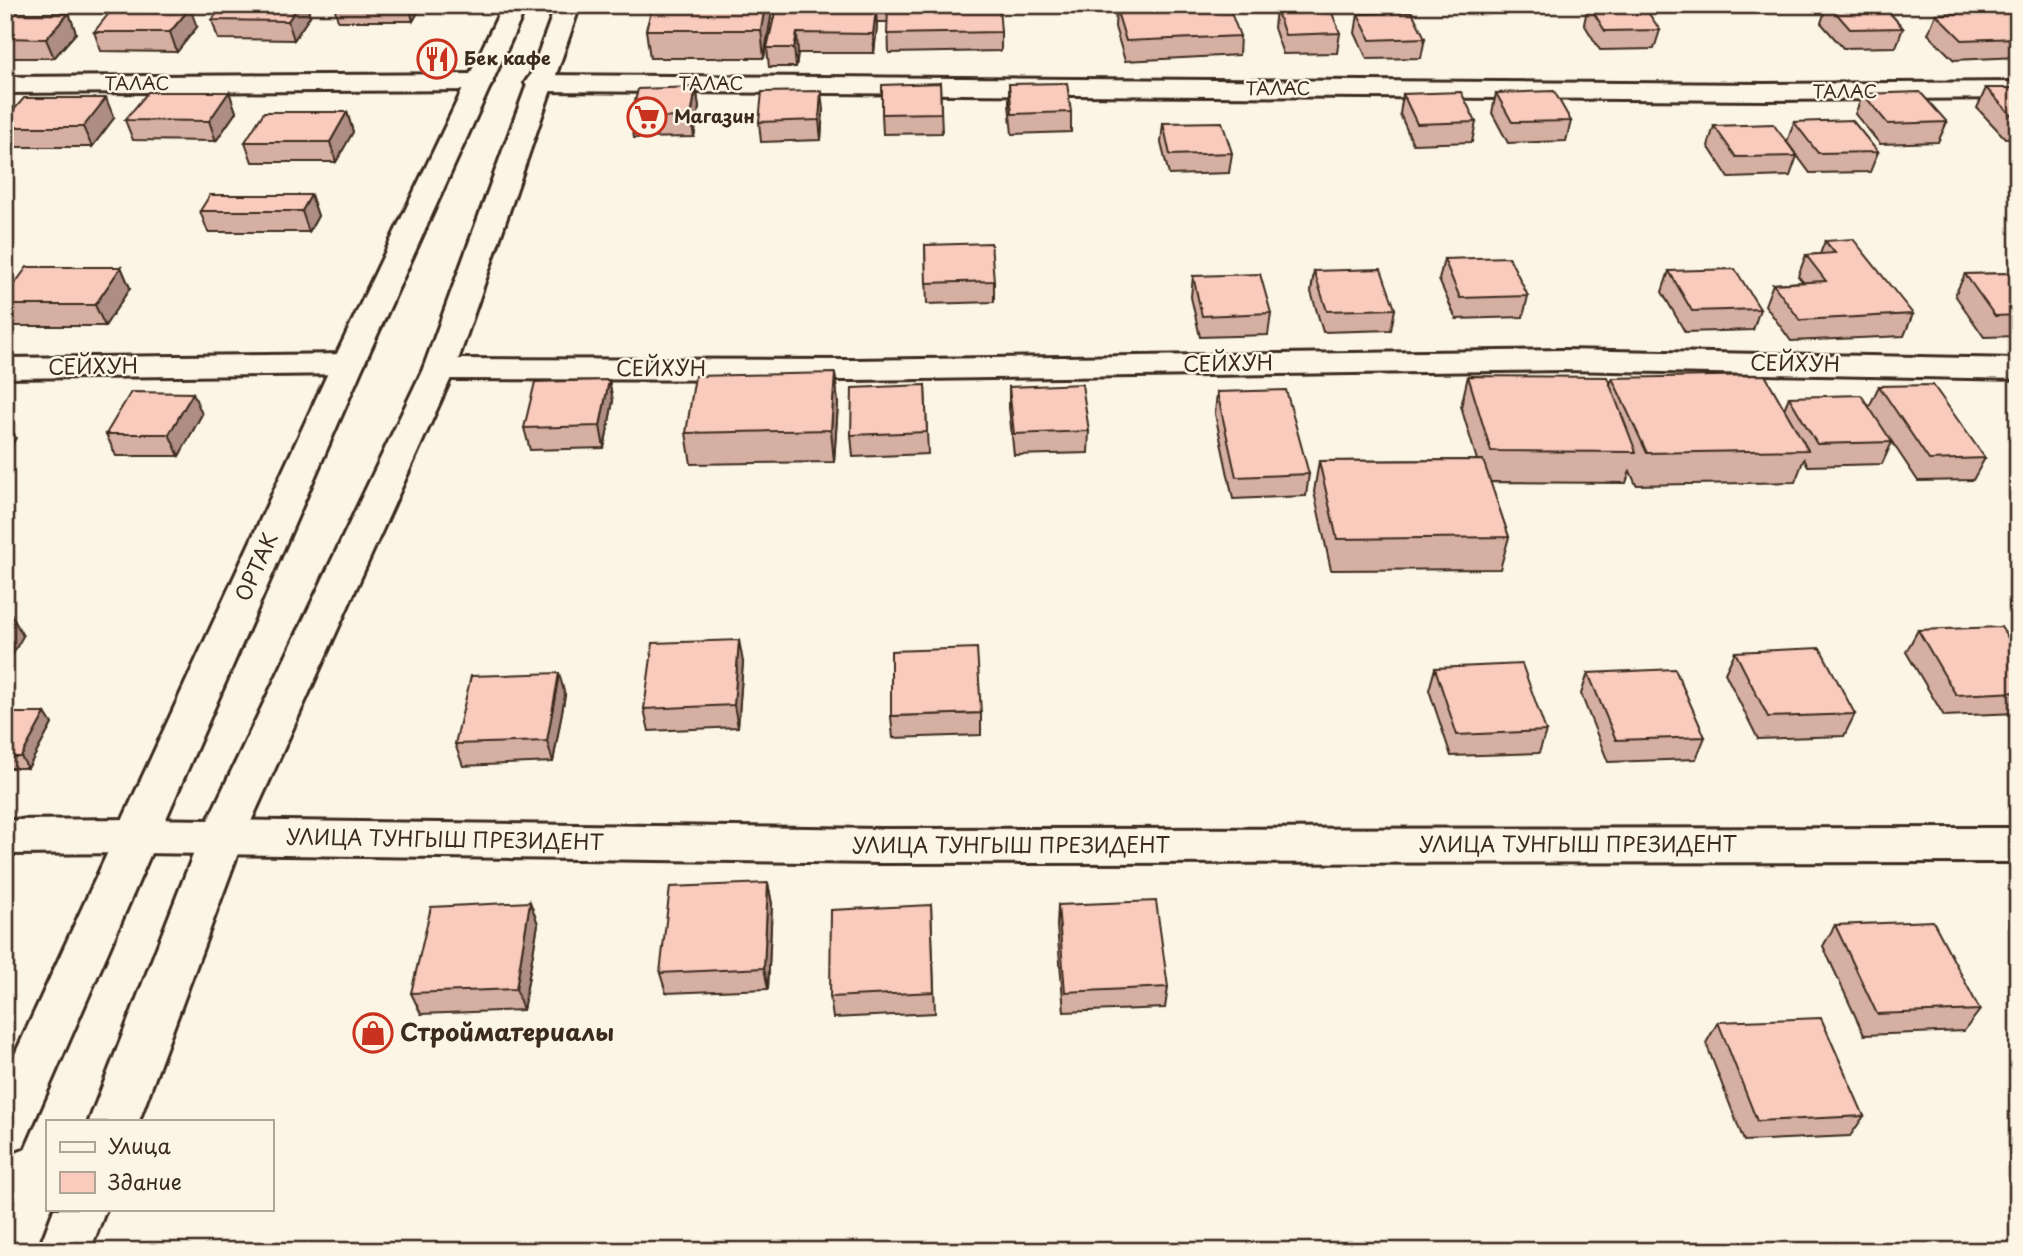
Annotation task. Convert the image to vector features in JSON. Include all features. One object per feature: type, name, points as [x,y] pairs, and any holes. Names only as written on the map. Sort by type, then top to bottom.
[{"type":"street","name":"ОРТАК","points":[[5,1131],[348,364],[514,5]]},
{"type":"street","points":[[114,1120],[222,837],[439,369],[538,83],[568,5]]},
{"type":"street","name":"ТАЛАС","points":[[5,85],[480,82]]},
{"type":"street","name":"ТАЛАС","points":[[538,83],[1752,92],[2018,90]]},
{"type":"street","name":"СЕЙХУН","points":[[439,369],[853,370],[1562,360],[2018,369]]},
{"type":"street","name":"СЕЙХУН","points":[[5,368],[348,364]]},
{"type":"street","name":"УЛИЦА ТУНГЫШ ПРЕЗИДЕНТ","points":[[5,837],[138,836],[880,846],[2018,845]]},
{"type":"street","points":[[64,1251],[80,1210]]},
{"type":"building","points":[[223,5],[299,5],[288,21],[212,20]]},
{"type":"building","points":[[653,5],[765,5],[761,30],[646,30]]},
{"type":"building","points":[[1228,5],[1240,36],[1126,41],[1116,8]]},
{"type":"building","points":[[1589,5],[1643,5],[1660,30],[1605,31]]},
{"type":"building","points":[[1829,5],[1883,5],[1903,28],[1850,29]]},
{"type":"building","points":[[114,7],[190,8],[170,32],[94,32]]},
{"type":"building","points":[[999,7],[1001,32],[887,34],[888,9]]},
{"type":"building","points":[[776,8],[876,9],[873,34],[797,33],[794,48],[767,48]]},
{"type":"building","points":[[1330,8],[1340,33],[1285,35],[1276,9]]},
{"type":"building","points":[[1412,12],[1425,38],[1370,40],[1358,14]]},
{"type":"building","points":[[2014,12],[2018,15],[2018,38],[1962,40],[1936,14]]},
{"type":"building","points":[[5,13],[69,13],[46,39],[5,38]]},
{"type":"building","points":[[940,83],[941,113],[882,114],[882,85]]},
{"type":"building","points":[[1067,83],[1071,112],[1012,114],[1009,84]]},
{"type":"building","points":[[696,87],[691,117],[631,118],[638,89]]},
{"type":"building","points":[[1986,88],[2018,88],[2018,118],[2014,118]]},
{"type":"building","points":[[821,91],[819,120],[759,122],[762,92]]},
{"type":"building","points":[[1554,91],[1571,121],[1512,122],[1496,93]]},
{"type":"building","points":[[148,92],[229,92],[209,121],[125,120]]},
{"type":"building","points":[[1461,92],[1476,122],[1417,124],[1403,94]]},
{"type":"building","points":[[1920,92],[1947,122],[1888,124],[1863,94]]},
{"type":"building","points":[[24,98],[106,98],[83,127],[5,127],[5,120]]},
{"type":"building","points":[[264,112],[347,112],[330,142],[245,142]]},
{"type":"building","points":[[1852,120],[1878,152],[1818,153],[1794,122]]},
{"type":"building","points":[[1222,122],[1232,153],[1170,155],[1163,123]]},
{"type":"building","points":[[1773,124],[1797,156],[1736,157],[1714,126]]},
{"type":"building","points":[[210,195],[311,195],[302,211],[200,211]]},
{"type":"building","points":[[1853,239],[1913,314],[1800,320],[1773,284],[1826,281],[1806,255],[1835,253],[1825,241]]},
{"type":"building","points":[[991,243],[994,281],[926,283],[925,245]]},
{"type":"building","points":[[1509,257],[1528,296],[1460,298],[1444,259]]},
{"type":"building","points":[[27,267],[121,267],[95,305],[5,305],[5,297]]},
{"type":"building","points":[[1381,269],[1395,309],[1327,311],[1314,271]]},
{"type":"building","points":[[1735,269],[1760,309],[1692,311],[1669,271]]},
{"type":"building","points":[[2018,273],[2018,315],[1995,316],[1965,274]]},
{"type":"building","points":[[1260,274],[1271,313],[1202,316],[1193,276]]},
{"type":"building","points":[[835,373],[831,430],[686,433],[695,376]]},
{"type":"building","points":[[1765,375],[1808,450],[1647,453],[1612,378]]},
{"type":"building","points":[[1468,376],[1607,377],[1636,452],[1491,451]]},
{"type":"building","points":[[609,380],[600,426],[524,428],[535,382]]},
{"type":"building","points":[[1082,384],[1089,431],[1014,434],[1009,387]]},
{"type":"building","points":[[925,385],[927,432],[851,435],[852,388]]},
{"type":"building","points":[[1933,385],[1985,458],[1929,460],[1879,386]]},
{"type":"building","points":[[1286,390],[1309,474],[1236,477],[1217,392]]},
{"type":"building","points":[[131,392],[193,393],[169,434],[106,434]]},
{"type":"building","points":[[1861,395],[1892,442],[1817,444],[1789,397]]},
{"type":"building","points":[[1483,460],[1509,537],[1337,539],[1319,461]]},
{"type":"building","points":[[2001,627],[2018,653],[2018,692],[1956,695],[1918,630]]},
{"type":"building","points":[[739,640],[734,705],[644,709],[653,643]]},
{"type":"building","points":[[977,648],[981,713],[891,716],[891,651]]},
{"type":"building","points":[[1820,648],[1855,714],[1768,717],[1735,652]]},
{"type":"building","points":[[1522,664],[1546,731],[1457,735],[1435,668]]},
{"type":"building","points":[[1675,669],[1705,737],[1616,740],[1588,673]]},
{"type":"building","points":[[559,673],[547,741],[455,744],[471,676]]},
{"type":"building","points":[[6,713],[45,713],[21,757],[5,757]]},
{"type":"building","points":[[768,883],[764,968],[660,973],[670,887]]},
{"type":"building","points":[[1156,901],[1168,987],[1065,992],[1058,905]]},
{"type":"building","points":[[530,902],[516,989],[411,993],[431,907]]},
{"type":"building","points":[[931,905],[934,992],[830,997],[831,910]]},
{"type":"building","points":[[1933,921],[1980,1010],[1877,1014],[1835,925]]},
{"type":"building","points":[[1821,1018],[1864,1116],[1757,1121],[1718,1022]]},
{"type":"place","name":"Бек кафе","points":[[437,59]]},
{"type":"place","name":"Магазин","points":[[647,117]]},
{"type":"place","name":"Стройматериалы","points":[[373,1033]]}]
